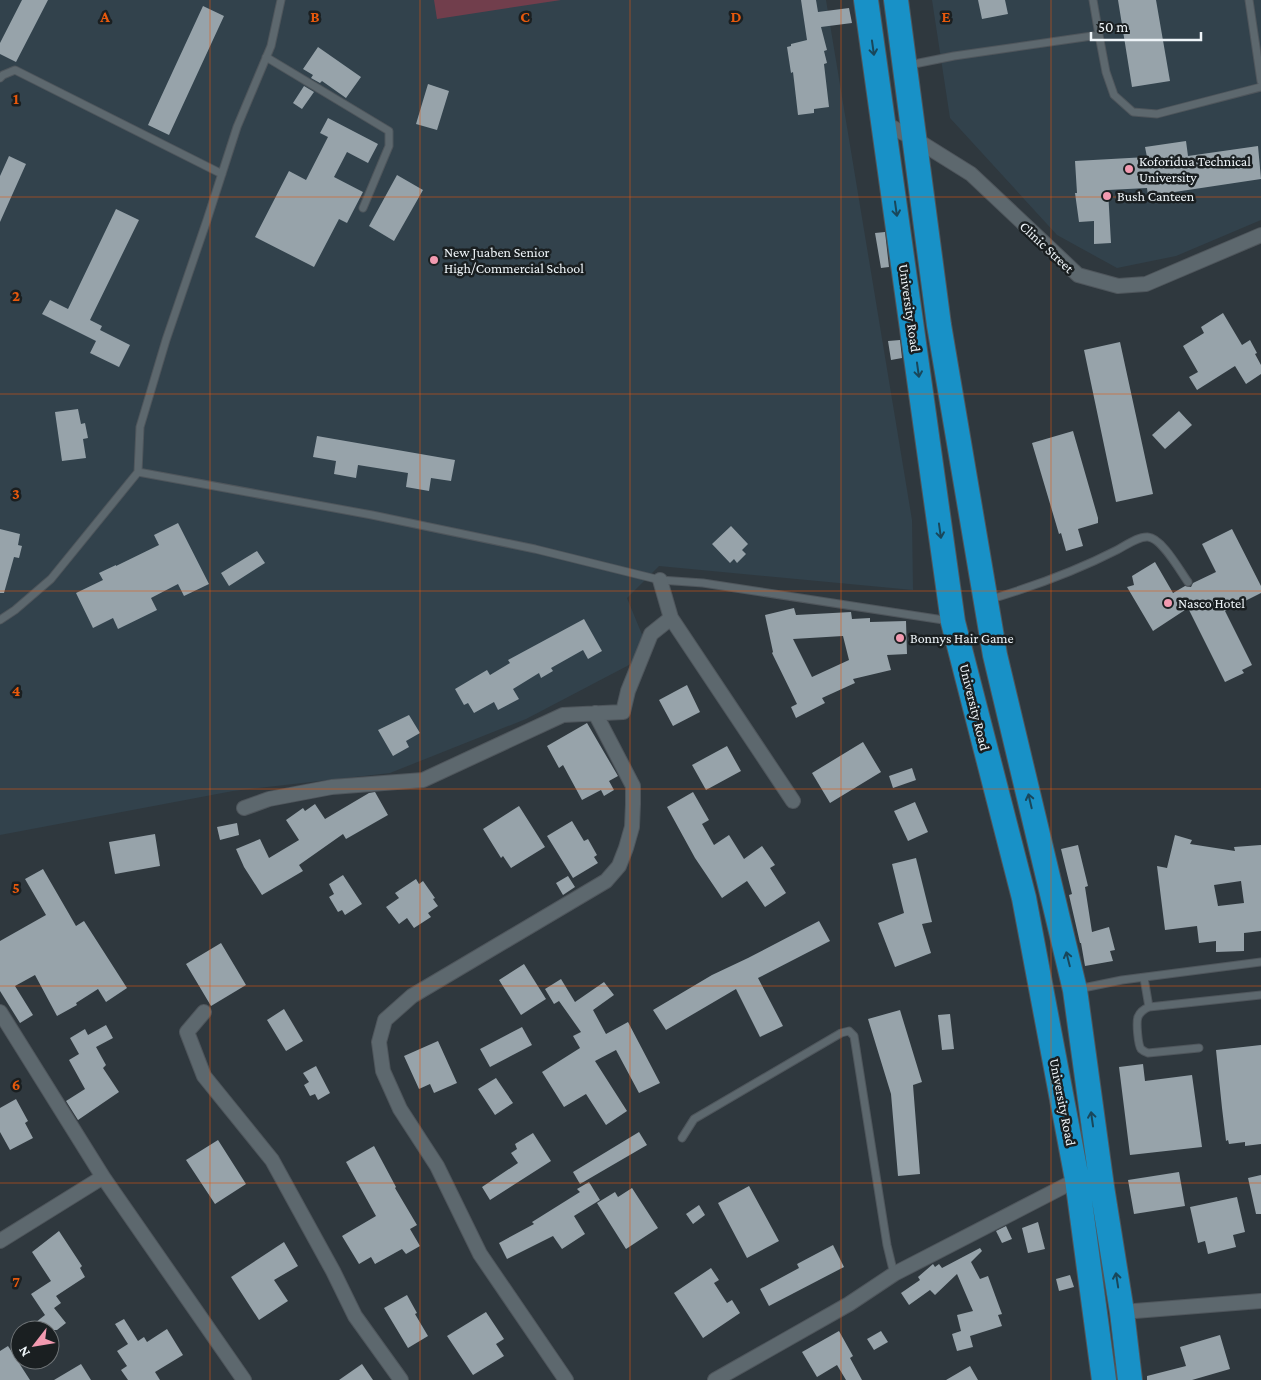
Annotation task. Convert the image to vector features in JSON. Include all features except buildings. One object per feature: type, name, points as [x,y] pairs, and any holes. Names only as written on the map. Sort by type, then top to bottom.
[{"type":"highway","name":"University Road","points":[[866,0],[953,622],[1024,898],[1077,1179],[1104,1380]]},
{"type":"highway","name":"University Road","points":[[896,0],[940,325],[995,655],[1075,990],[1099,1168],[1122,1312],[1130,1380]]},
{"type":"highway","points":[[1083,1218],[1106,1214]]},
{"type":"street","name":"Clinic Street","points":[[884,123],[915,138],[971,174],[1078,275],[1118,286],[1146,284],[1261,235]]},
{"type":"street","points":[[660,580],[671,618],[794,800]]},
{"type":"street","points":[[244,808],[269,798],[332,787],[423,780],[563,714],[623,712],[628,691],[651,634],[671,618]]},
{"type":"street","points":[[566,1380],[480,1254],[437,1166],[400,1109],[383,1071],[378,1042],[385,1020],[412,996],[606,881],[619,866],[632,826],[633,786],[595,713]]},
{"type":"street","points":[[0,1012],[103,1177],[244,1380]]},
{"type":"street","points":[[204,1012],[187,1032],[204,1076],[272,1160],[333,1271],[355,1316],[401,1380]]},
{"type":"street","points":[[715,1380],[849,1304],[894,1274],[1099,1168]]},
{"type":"street","points":[[0,1241],[103,1177]]},
{"type":"street","points":[[1122,1312],[1261,1300]]},
{"type":"lane","points":[[0,620],[15,610],[51,579],[138,472],[140,427],[166,340],[237,127],[271,46],[281,0]]},
{"type":"lane","points":[[1093,0],[1106,72],[1114,95],[1133,112],[1156,114],[1261,87]]},
{"type":"lane","points":[[1249,0],[1261,81]]},
{"type":"lane","points":[[906,66],[954,56],[1099,35]]},
{"type":"lane","points":[[266,57],[389,132],[389,146],[363,208]]},
{"type":"lane","points":[[0,78],[15,70],[222,174]]},
{"type":"lane","points":[[138,472],[372,515],[535,548],[660,580],[702,583],[953,622]]},
{"type":"lane","points":[[986,601],[1029,588],[1106,556],[1139,539],[1148,537],[1158,541],[1188,582]]},
{"type":"lane","points":[[1075,990],[1122,980],[1261,962]]},
{"type":"lane","points":[[1144,978],[1149,1007]]},
{"type":"lane","points":[[1199,1048],[1148,1053],[1142,1050],[1137,1022],[1138,1016],[1149,1007],[1261,995]]},
{"type":"lane","points":[[682,1138],[694,1119],[841,1033],[849,1031],[854,1036],[887,1246],[894,1274]]},
{"type":"shaded area","name":"New Juaben Senior High/Commercial School","points":[[0,0],[826,0],[912,520],[913,590],[659,566],[627,598],[650,654],[526,719],[390,773],[233,791],[0,835]]},
{"type":"shaded area","points":[[434,0],[561,0],[437,19]]},
{"type":"shaded area","name":"Koforidua Technical University","points":[[932,0],[1261,0],[1261,220],[1176,256],[1117,268],[1057,235],[950,118]]},
{"type":"place","name":"Koforidua Technical University","points":[[1129,169]]},
{"type":"place","name":"Bush Canteen","points":[[1107,196]]},
{"type":"place","name":"New Juaben Senior High/Commercial School","points":[[434,260]]},
{"type":"place","name":"Nasco Hotel","points":[[1168,603]]},
{"type":"place","name":"Bonnys Hair Game","points":[[900,638]]}]
